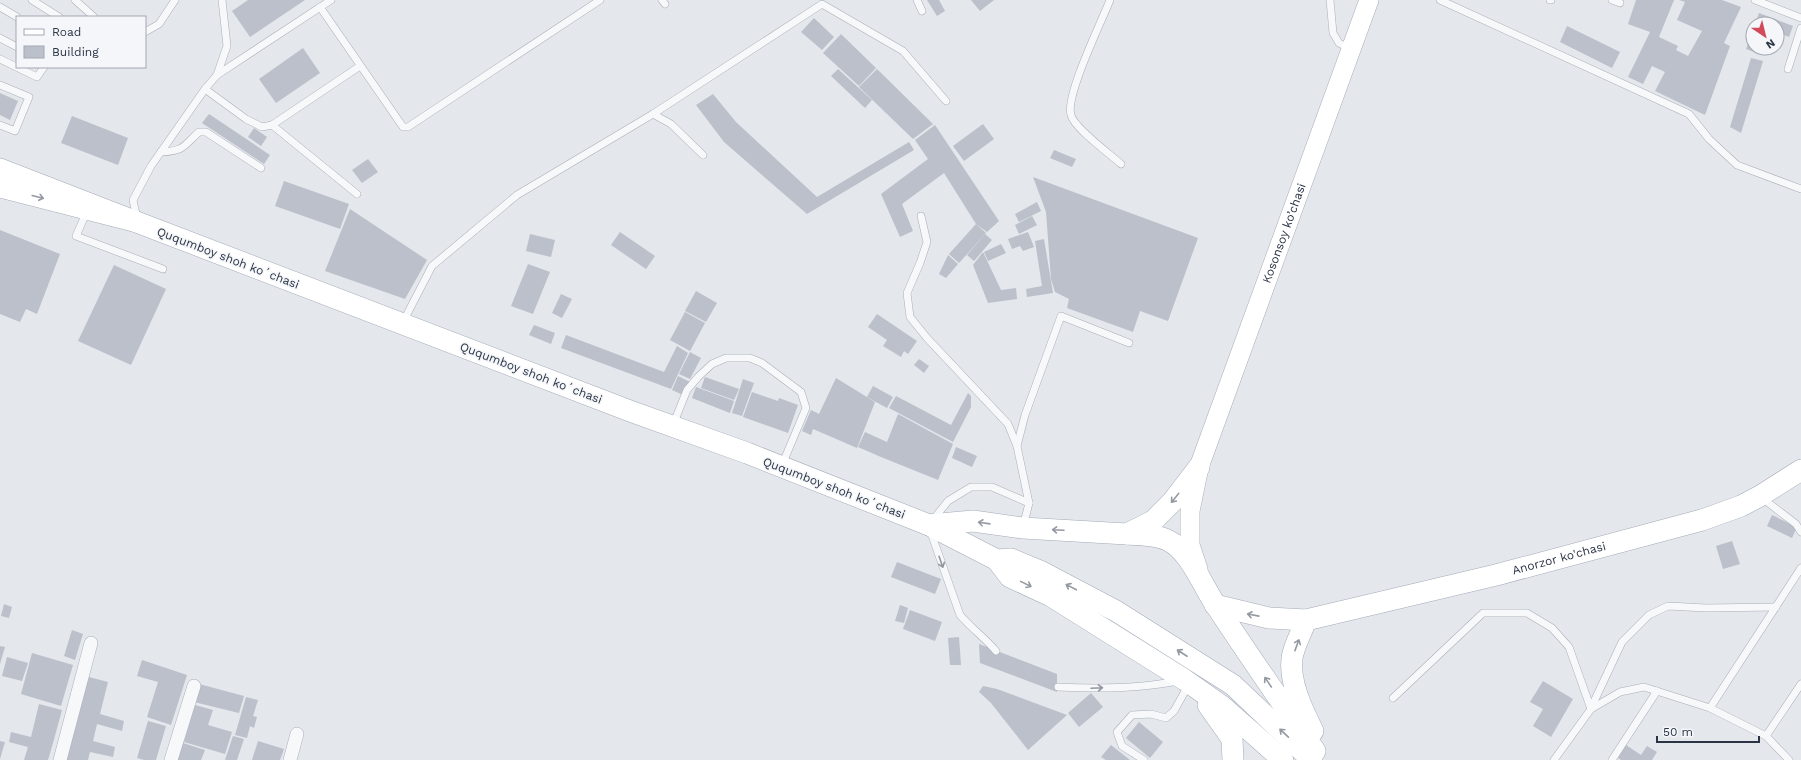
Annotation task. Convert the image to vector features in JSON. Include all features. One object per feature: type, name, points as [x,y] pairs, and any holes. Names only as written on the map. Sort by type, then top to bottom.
[{"type":"main road","name":"Kosonsoy ko’chasi","points":[[1201,578],[1190,545],[1190,511],[1199,467],[1369,0]]},
{"type":"main road","name":"Ququmboy shoh koʻchasi","points":[[0,169],[402,324],[781,467],[928,525],[1001,561]]},
{"type":"main road","name":"Ququmboy shoh koʻchasi","points":[[0,187],[136,222]]},
{"type":"main road","points":[[1127,534],[1153,521],[1173,501],[1199,467]]},
{"type":"main road","name":"Anorzor ko'chasi","points":[[1215,605],[1268,618],[1306,620],[1496,575],[1722,514],[1760,496],[1801,470]]},
{"type":"main road","points":[[928,525],[973,521],[1022,528],[1158,537],[1170,541],[1182,552],[1201,578],[1215,605],[1321,760]]},
{"type":"main road","points":[[1001,561],[1022,528]]},
{"type":"main road","points":[[1001,561],[1010,577],[1051,596],[1189,682],[1222,706],[1283,760]]},
{"type":"main road","points":[[1001,561],[1042,572],[1116,611],[1232,686],[1312,760]]},
{"type":"main road","points":[[1306,620],[1292,657],[1293,677],[1304,712],[1326,760]]},
{"type":"main road","points":[[1189,682],[1232,739],[1233,760]]},
{"type":"street","points":[[60,760],[91,643]]},
{"type":"street","points":[[170,760],[194,686]]},
{"type":"street","points":[[290,760],[297,734]]},
{"type":"lane","points":[[32,0],[57,16]]},
{"type":"lane","points":[[75,0],[93,16]]},
{"type":"lane","points":[[146,31],[159,24],[175,0]]},
{"type":"lane","points":[[217,75],[227,46],[222,0]]},
{"type":"lane","points":[[136,222],[133,200],[151,166],[204,89],[217,75],[331,0]]},
{"type":"lane","points":[[320,7],[396,120],[403,127],[408,127],[600,0]]},
{"type":"lane","points":[[917,0],[922,10]]},
{"type":"lane","points":[[1110,0],[1075,84],[1070,104],[1071,116],[1076,125],[1121,164]]},
{"type":"lane","points":[[1330,0],[1333,33],[1339,43],[1351,49]]},
{"type":"lane","points":[[1440,0],[1689,114],[1709,139],[1737,165],[1801,189]]},
{"type":"lane","points":[[1612,0],[1620,3]]},
{"type":"lane","points":[[1754,0],[1801,18]]},
{"type":"lane","points":[[402,324],[432,266],[517,195],[653,114],[822,4],[902,51],[946,101]]},
{"type":"lane","points":[[0,7],[16,16]]},
{"type":"lane","points":[[1788,69],[1801,28]]},
{"type":"lane","points":[[0,38],[16,46]]},
{"type":"lane","points":[[0,59],[16,67]]},
{"type":"lane","points":[[204,89],[246,119],[262,127],[272,125],[360,66]]},
{"type":"lane","points":[[19,68],[38,77],[43,68]]},
{"type":"lane","points":[[0,85],[29,97],[15,131],[0,125]]},
{"type":"lane","points":[[653,114],[671,124],[703,155]]},
{"type":"lane","points":[[272,125],[357,194]]},
{"type":"lane","points":[[161,152],[173,152],[184,148],[199,132],[206,132],[261,168]]},
{"type":"lane","points":[[87,210],[76,236],[163,269]]},
{"type":"lane","points":[[921,216],[927,242],[907,293],[910,317],[926,338],[1008,424],[1017,446],[1029,502],[1022,528]]},
{"type":"lane","points":[[1017,446],[1025,415],[1061,316],[1129,343]]},
{"type":"lane","points":[[673,426],[687,390],[712,364],[726,358],[750,358],[762,363],[801,392],[806,408],[781,467]]},
{"type":"lane","points":[[996,651],[986,639],[960,615],[928,525],[948,501],[971,487],[992,487],[1029,502]]},
{"type":"lane","points":[[1760,496],[1799,525],[1801,532]]},
{"type":"lane","points":[[1710,708],[1801,568]]},
{"type":"lane","points":[[1554,760],[1591,709],[1622,642],[1649,615],[1668,606],[1706,608],[1776,608]]},
{"type":"lane","points":[[1393,698],[1483,613],[1528,613],[1552,628],[1569,647],[1591,709]]},
{"type":"lane","points":[[1058,687],[1090,689],[1156,686],[1189,682]]},
{"type":"lane","points":[[1144,760],[1122,746],[1117,732],[1132,715],[1151,714],[1166,718],[1174,711],[1189,682]]},
{"type":"lane","points":[[1766,736],[1801,684]]},
{"type":"lane","points":[[1591,709],[1620,692],[1644,687],[1710,708],[1766,736],[1789,760]]},
{"type":"lane","points":[[1612,760],[1657,691]]},
{"type":"building","points":[[248,0],[305,0],[250,37],[232,11]]},
{"type":"building","points":[[927,0],[939,0],[945,11],[937,16]]},
{"type":"building","points":[[971,0],[994,0],[980,11]]},
{"type":"building","points":[[1636,0],[1674,0],[1659,37],[1678,46],[1676,50],[1688,56],[1702,31],[1677,20],[1685,2],[1679,0],[1722,0],[1741,7],[1724,43],[1730,46],[1705,115],[1655,91],[1665,72],[1652,66],[1643,84],[1628,77],[1650,32],[1628,24]]},
{"type":"building","points":[[1759,13],[1767,16],[1758,16]]},
{"type":"building","points":[[814,18],[834,37],[822,50],[801,32]]},
{"type":"building","points":[[1785,23],[1793,26],[1789,37],[1785,35]]},
{"type":"building","points":[[1567,26],[1620,52],[1612,68],[1560,42]]},
{"type":"building","points":[[841,34],[876,68],[859,86],[823,53]]},
{"type":"building","points":[[303,48],[320,73],[276,103],[259,79]]},
{"type":"building","points":[[1751,58],[1763,61],[1741,133],[1730,127]]},
{"type":"building","points":[[838,69],[872,100],[865,108],[831,76]]},
{"type":"building","points":[[877,69],[933,124],[913,139],[859,87]]},
{"type":"building","points":[[0,93],[18,101],[10,120],[0,115]]},
{"type":"building","points":[[713,94],[736,122],[817,197],[909,142],[914,150],[807,214],[724,142],[696,105]]},
{"type":"building","points":[[209,114],[270,155],[264,164],[202,123]]},
{"type":"building","points":[[72,116],[128,138],[118,165],[61,143]]},
{"type":"building","points":[[983,124],[994,139],[964,161],[953,146]]},
{"type":"building","points":[[935,125],[999,221],[987,232],[976,224],[944,173],[902,204],[913,231],[900,237],[881,194],[928,159],[915,140]]},
{"type":"building","points":[[254,128],[267,137],[261,146],[248,137]]},
{"type":"building","points":[[1054,150],[1076,159],[1072,167],[1050,158]]},
{"type":"building","points":[[368,159],[378,172],[362,183],[352,170]]},
{"type":"building","points":[[1033,177],[1198,238],[1168,321],[1140,311],[1133,332],[1067,308],[1069,299],[1055,292],[1051,279],[1046,212]]},
{"type":"building","points":[[284,181],[349,204],[340,229],[275,206]]},
{"type":"building","points":[[1037,202],[1041,211],[1019,222],[1015,214]]},
{"type":"building","points":[[350,209],[427,260],[405,299],[325,271]]},
{"type":"building","points":[[1032,216],[1037,225],[1019,234],[1015,225]]},
{"type":"building","points":[[976,224],[986,233],[959,263],[949,254]]},
{"type":"building","points":[[0,230],[60,254],[37,314],[26,309],[20,322],[0,314]]},
{"type":"building","points":[[620,232],[655,256],[646,269],[611,245]]},
{"type":"building","points":[[1028,232],[1034,247],[1023,251],[1020,246],[1012,249],[1008,239]]},
{"type":"building","points":[[530,234],[555,240],[551,257],[526,251]]},
{"type":"building","points":[[985,234],[992,240],[974,261],[967,255]]},
{"type":"building","points":[[1044,239],[1053,293],[1027,297],[1026,289],[1042,286],[1035,241]]},
{"type":"building","points":[[1001,244],[1006,253],[988,261],[984,252]]},
{"type":"building","points":[[983,252],[1001,290],[1016,288],[1017,299],[988,303],[973,265]]},
{"type":"building","points":[[948,255],[958,264],[946,278],[939,274]]},
{"type":"building","points":[[528,264],[550,272],[533,314],[511,306]]},
{"type":"building","points":[[114,265],[166,289],[131,365],[78,341]]},
{"type":"building","points":[[696,291],[717,303],[706,322],[685,311]]},
{"type":"building","points":[[561,294],[572,299],[562,318],[552,313]]},
{"type":"building","points":[[685,312],[705,323],[690,351],[670,340]]},
{"type":"building","points":[[877,314],[917,341],[908,354],[904,351],[901,357],[883,346],[887,340],[868,327]]},
{"type":"building","points":[[534,325],[555,333],[551,344],[529,335]]},
{"type":"building","points":[[566,335],[664,372],[677,346],[688,353],[671,389],[561,348]]},
{"type":"building","points":[[690,352],[701,358],[690,379],[679,374]]},
{"type":"building","points":[[919,359],[929,366],[924,373],[914,365]]},
{"type":"building","points":[[678,376],[690,382],[683,395],[672,390]]},
{"type":"building","points":[[705,377],[739,389],[734,400],[701,388]]},
{"type":"building","points":[[836,378],[875,402],[857,448],[813,429],[811,435],[802,431],[811,410],[819,414]]},
{"type":"building","points":[[743,379],[754,383],[742,416],[732,413]]},
{"type":"building","points":[[873,386],[893,397],[887,408],[867,397]]},
{"type":"building","points":[[696,387],[734,401],[730,413],[692,398]]},
{"type":"building","points":[[752,392],[778,401],[779,398],[798,405],[788,433],[743,417]]},
{"type":"building","points":[[968,393],[971,396],[971,407],[953,442],[889,408],[896,396],[951,425]]},
{"type":"building","points":[[898,414],[953,444],[938,480],[858,447],[865,432],[887,442]]},
{"type":"building","points":[[956,447],[977,456],[972,467],[952,458]]},
{"type":"building","points":[[1772,515],[1797,527],[1792,538],[1767,526]]},
{"type":"building","points":[[1732,541],[1740,564],[1723,569],[1716,546]]},
{"type":"building","points":[[897,562],[941,579],[935,594],[891,577]]},
{"type":"building","points":[[4,604],[12,607],[9,618],[1,616]]},
{"type":"building","points":[[900,605],[908,608],[904,623],[895,621]]},
{"type":"building","points":[[910,610],[942,622],[935,641],[903,629]]},
{"type":"building","points":[[72,630],[83,634],[75,660],[64,656]]},
{"type":"building","points":[[959,637],[961,665],[950,665],[948,638]]},
{"type":"building","points":[[979,644],[1057,674],[1057,692],[980,663]]},
{"type":"building","points":[[0,646],[5,647],[0,664]]},
{"type":"building","points":[[32,653],[73,665],[61,706],[21,694]]},
{"type":"building","points":[[7,657],[28,663],[22,681],[2,676]]},
{"type":"building","points":[[142,660],[187,675],[171,725],[147,717],[158,682],[137,676]]},
{"type":"building","points":[[85,676],[108,682],[100,714],[124,721],[122,731],[97,724],[93,741],[115,747],[113,757],[90,752],[88,760],[63,760]]},
{"type":"building","points":[[1543,681],[1573,699],[1551,737],[1533,726],[1543,709],[1530,702]]},
{"type":"building","points":[[199,684],[244,696],[239,713],[194,702]]},
{"type":"building","points":[[983,686],[997,689],[1067,715],[1028,750],[991,703],[979,692]]},
{"type":"building","points":[[1091,693],[1103,707],[1079,727],[1068,713]]},
{"type":"building","points":[[246,697],[258,700],[253,716],[257,717],[254,728],[250,726],[247,738],[235,735]]},
{"type":"building","points":[[39,704],[62,710],[48,760],[24,760],[28,747],[9,742],[11,732],[31,737]]},
{"type":"building","points":[[195,705],[213,710],[208,725],[232,732],[225,754],[184,742]]},
{"type":"building","points":[[148,721],[166,726],[156,760],[144,760],[137,758]]},
{"type":"building","points":[[1139,722],[1163,742],[1150,758],[1126,738]]},
{"type":"building","points":[[233,736],[244,739],[237,760],[225,760]]},
{"type":"building","points":[[0,741],[5,742],[0,759]]},
{"type":"building","points":[[258,741],[284,749],[280,760],[252,760]]},
{"type":"building","points":[[183,743],[205,750],[201,760],[177,760]]},
{"type":"building","points":[[1111,745],[1130,760],[1106,760],[1101,757]]},
{"type":"building","points":[[1626,745],[1641,755],[1647,746],[1657,752],[1652,760],[1621,760],[1618,758]]}]
